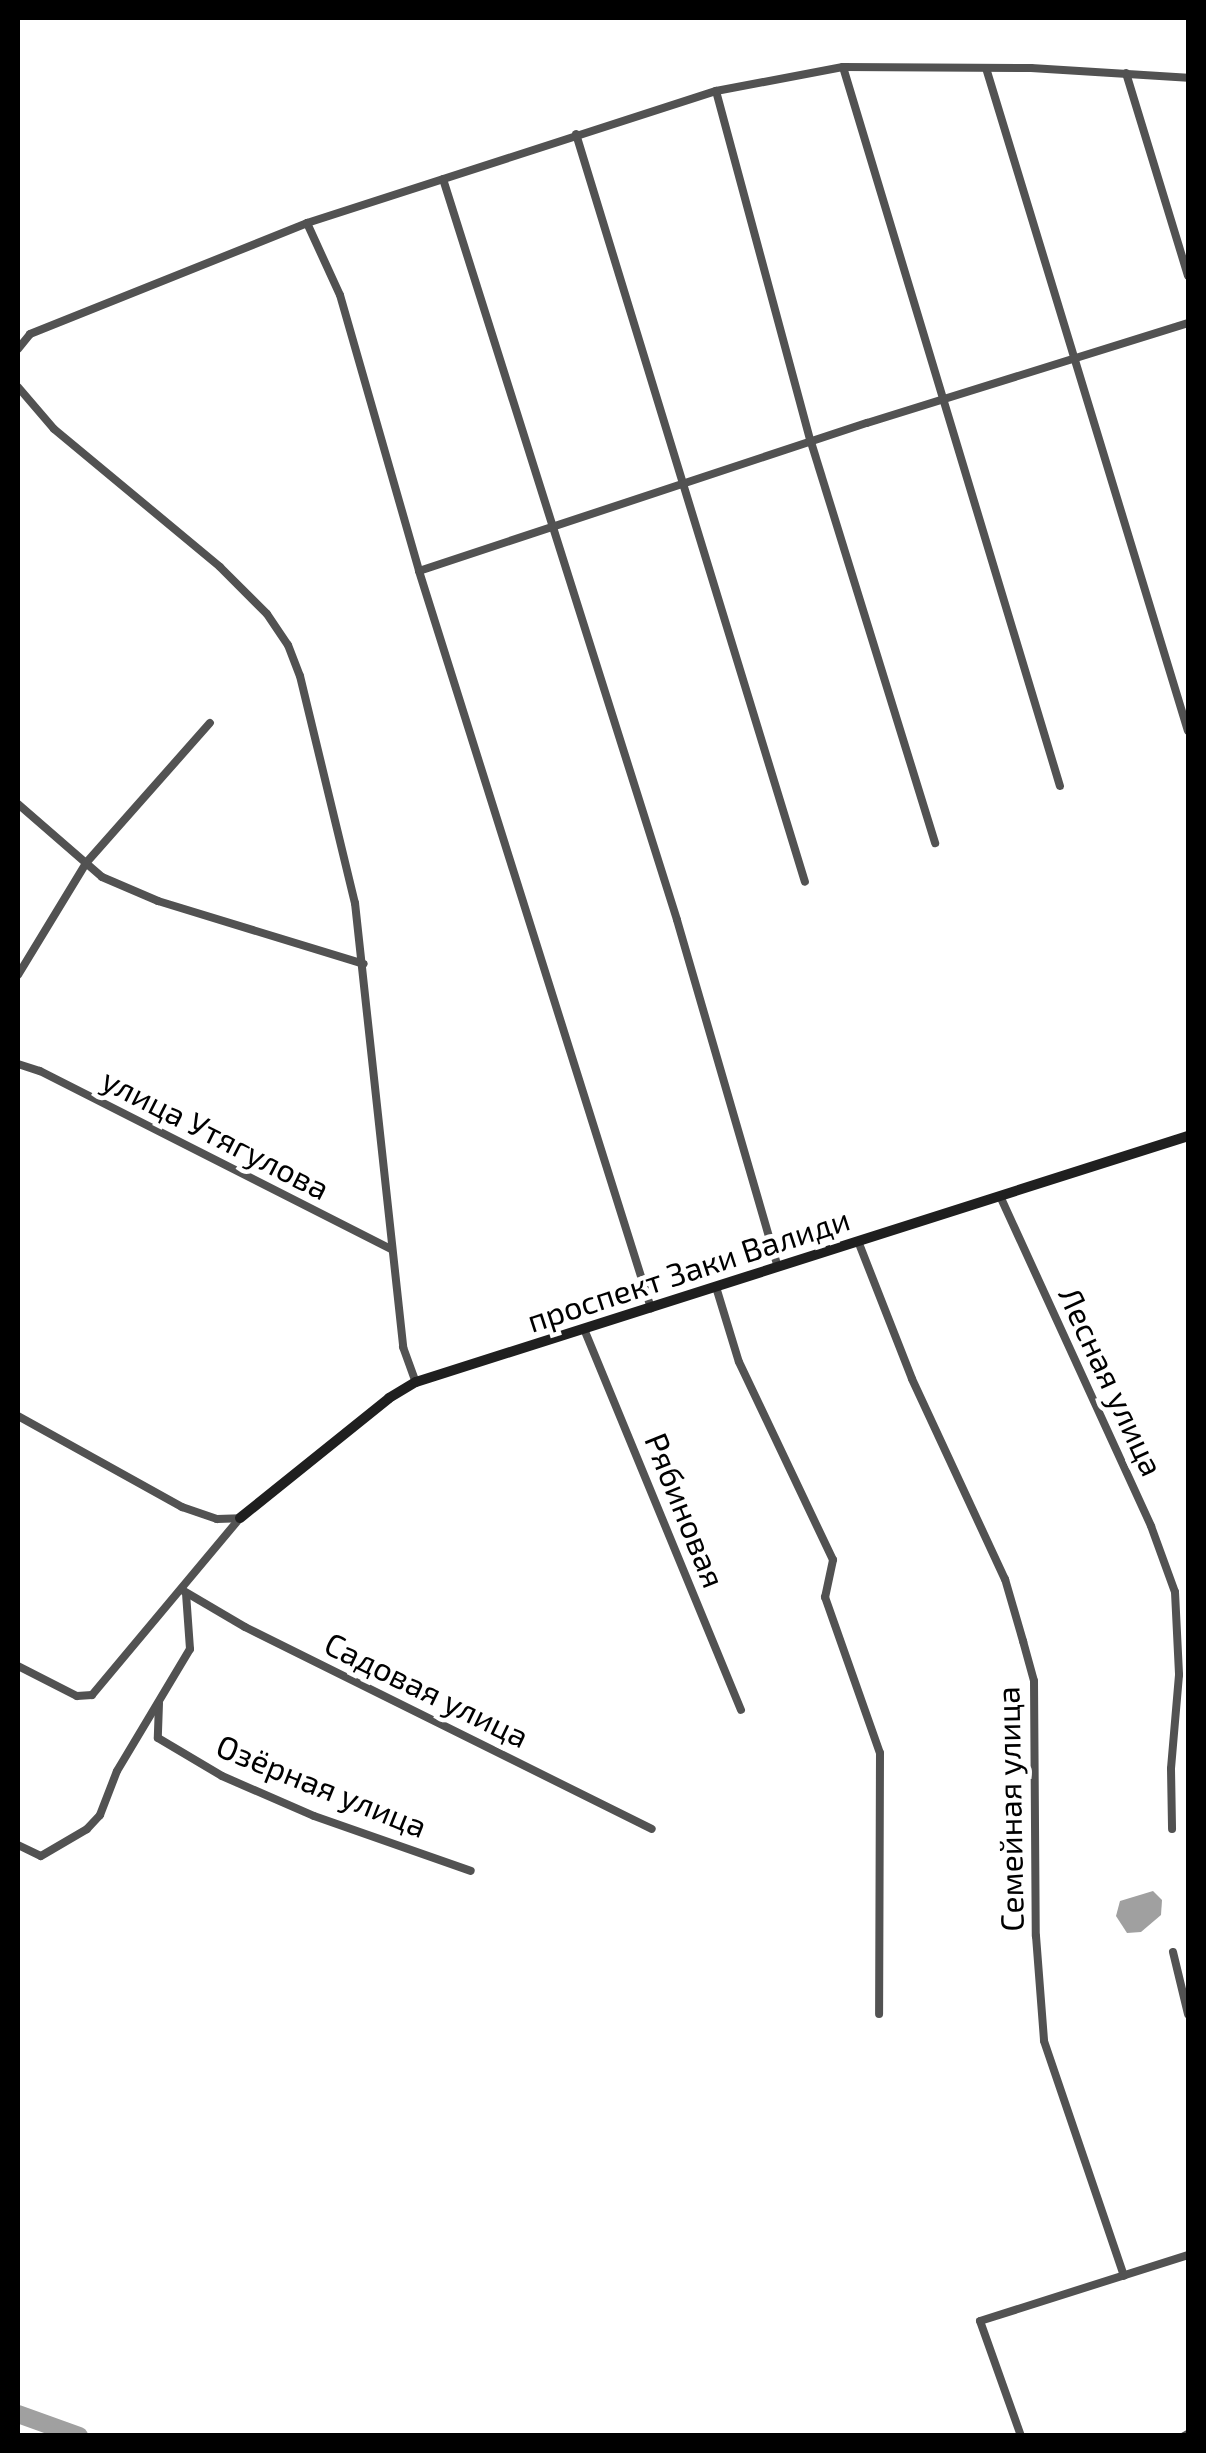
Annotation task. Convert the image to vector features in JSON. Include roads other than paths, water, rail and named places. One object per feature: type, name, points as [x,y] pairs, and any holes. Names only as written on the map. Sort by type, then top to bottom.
[{"type":"street","points":[[843,67],[1060,786]]},
{"type":"street","points":[[18,349],[30,334],[307,224],[716,91],[843,67],[1126,72],[1188,78]]},
{"type":"street","points":[[986,68],[1072,361],[1188,730]]},
{"type":"street","points":[[1126,72],[1188,276]]},
{"type":"street","points":[[716,91],[811,442],[935,842]]},
{"type":"street","points":[[576,134],[805,882]]},
{"type":"street","points":[[442,178],[676,920],[778,1267]]},
{"type":"street","points":[[307,224],[340,295],[419,571],[650,1308]]},
{"type":"street","points":[[419,571],[1188,324]]},
{"type":"street","points":[[18,387],[54,429],[234,580],[288,645],[300,676],[350,886],[364,964],[403,1348],[416,1382]]},
{"type":"street","points":[[18,975],[86,863],[210,723]]},
{"type":"street","points":[[18,804],[102,877],[158,902],[364,964]]},
{"type":"street","name":"улица Утягулова","points":[[18,1064],[40,1071],[391,1249]]},
{"type":"street","name":"проспект Заки Валиди","points":[[240,1518],[389,1398],[416,1382],[1188,1136]]},
{"type":"street","name":"Лесная улица","points":[[1000,1196],[1151,1526],[1175,1592],[1179,1675],[1171,1769],[1172,1829]]},
{"type":"street","name":"Семейная улица","points":[[858,1242],[934,1430],[1005,1579],[1024,1641],[1034,1681],[1036,1936],[1044,2040],[1124,2276]]},
{"type":"street","points":[[716,1287],[739,1362],[833,1560],[825,1597],[880,1753],[880,2014]]},
{"type":"street","name":"Рябиновая","points":[[584,1329],[741,1710]]},
{"type":"street","points":[[18,1416],[182,1506],[217,1519],[240,1518]]},
{"type":"street","points":[[18,1666],[78,1696],[92,1695],[184,1591],[240,1518]]},
{"type":"street","points":[[18,1845],[41,1856],[94,1824],[117,1771],[190,1650],[192,1629],[184,1591]]},
{"type":"street","name":"Садовая улица","points":[[184,1591],[259,1635],[652,1829]]},
{"type":"street","name":"Озёрная улица","points":[[160,1703],[158,1738],[274,1800],[471,1870]]},
{"type":"street","points":[[1173,1952],[1188,2014]]},
{"type":"street","points":[[1021,2436],[980,2321],[1188,2256]]},
{"type":"waterway","points":[[18,2414],[79,2436]]}]
